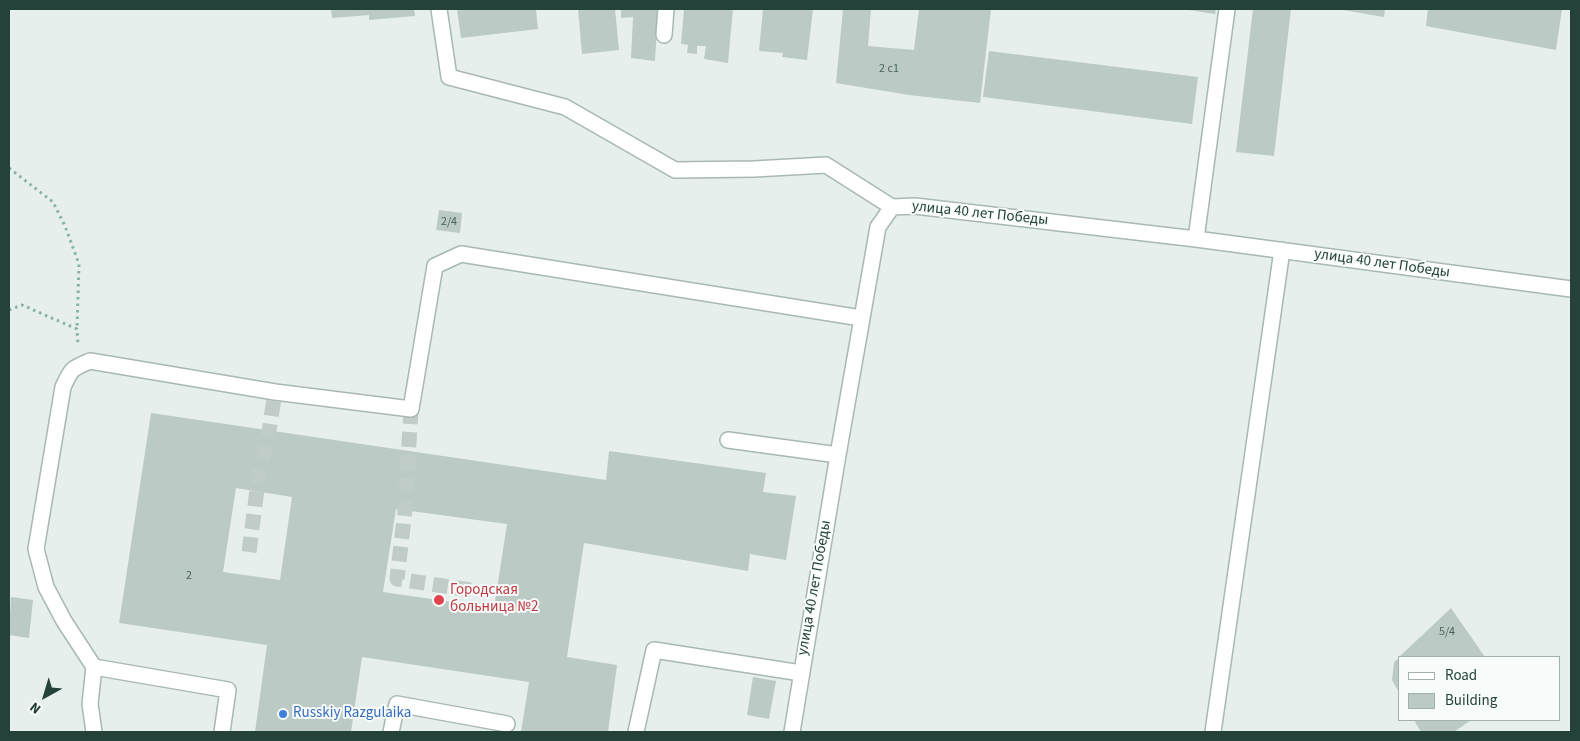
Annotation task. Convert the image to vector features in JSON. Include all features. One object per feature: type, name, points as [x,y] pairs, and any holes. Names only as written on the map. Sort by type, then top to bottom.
[{"type":"street","points":[[439,9],[449,77],[565,107],[675,170],[754,169],[826,165],[892,207]]},
{"type":"street","points":[[664,35],[666,9]]},
{"type":"street","points":[[1196,239],[1228,9]]},
{"type":"street","name":"улица 40 лет Победы","points":[[792,732],[861,318],[878,228],[892,207],[915,206],[1196,239],[1571,289]]},
{"type":"street","points":[[1213,732],[1282,250]]},
{"type":"street","points":[[94,732],[90,704],[94,667],[64,621],[46,587],[36,549],[63,387],[71,371],[78,366],[90,361],[275,392],[411,409],[435,266],[461,254],[861,318]]},
{"type":"street","points":[[728,440],[838,455]]},
{"type":"street","points":[[636,732],[654,650],[801,674]]},
{"type":"street","points":[[94,667],[228,690],[222,732]]},
{"type":"street","points":[[391,732],[397,704],[507,724]]},
{"type":"path","points":[[9,168],[53,202],[66,226],[79,264],[78,366]]},
{"type":"path","points":[[9,310],[22,305],[77,329]]},
{"type":"building","points":[[331,9],[414,9],[415,16],[369,20],[369,15],[332,18]]},
{"type":"building","points":[[457,9],[536,9],[538,29],[461,38]]},
{"type":"building","points":[[578,9],[615,9],[619,50],[582,54]]},
{"type":"building","points":[[621,9],[658,9],[655,61],[631,58],[633,17],[621,18]]},
{"type":"building","points":[[684,9],[733,9],[728,63],[704,59],[706,46],[697,46],[697,54],[687,53],[688,45],[681,44]]},
{"type":"building","points":[[763,9],[813,9],[807,60],[782,57],[783,53],[759,51]]},
{"type":"building","points":[[843,9],[871,9],[868,46],[914,50],[919,9],[991,9],[980,103],[909,95],[836,83]]},
{"type":"building","points":[[1182,9],[1216,9],[1215,14]]},
{"type":"building","points":[[1253,9],[1291,9],[1274,156],[1236,152]]},
{"type":"building","points":[[1337,9],[1385,9],[1384,17]]},
{"type":"building","points":[[1428,9],[1562,9],[1556,50],[1426,26]]},
{"type":"building","points":[[989,51],[1198,77],[1192,124],[983,97]]},
{"type":"building","points":[[439,210],[462,213],[460,233],[436,230]]},
{"type":"building","points":[[151,413],[606,480],[609,451],[766,473],[763,492],[796,496],[786,560],[750,554],[748,571],[584,543],[567,657],[617,665],[608,732],[521,732],[529,682],[362,657],[351,732],[255,732],[267,645],[119,623]],"holes":[[[236,488],[292,497],[280,580],[223,572]],[[396,509],[507,524],[494,608],[383,592]]]},
{"type":"building","points":[[11,597],[33,600],[29,638],[9,635]]},
{"type":"building","points":[[1451,608],[1484,656],[1400,656]]},
{"type":"building","points":[[1398,659],[1398,690],[1392,680],[1394,662]]},
{"type":"building","points":[[753,677],[776,681],[769,719],[747,715]]},
{"type":"building","points":[[1415,721],[1470,721],[1454,732],[1421,732]]},
{"type":"tunnel","points":[[249,552],[258,482],[275,392]]},
{"type":"tunnel","points":[[411,409],[405,510],[397,579],[471,590]]},
{"type":"place","name":"Городская больница №2","points":[[439,600]]},
{"type":"place","name":"Russkiy Razgulaika","points":[[283,714]]}]
